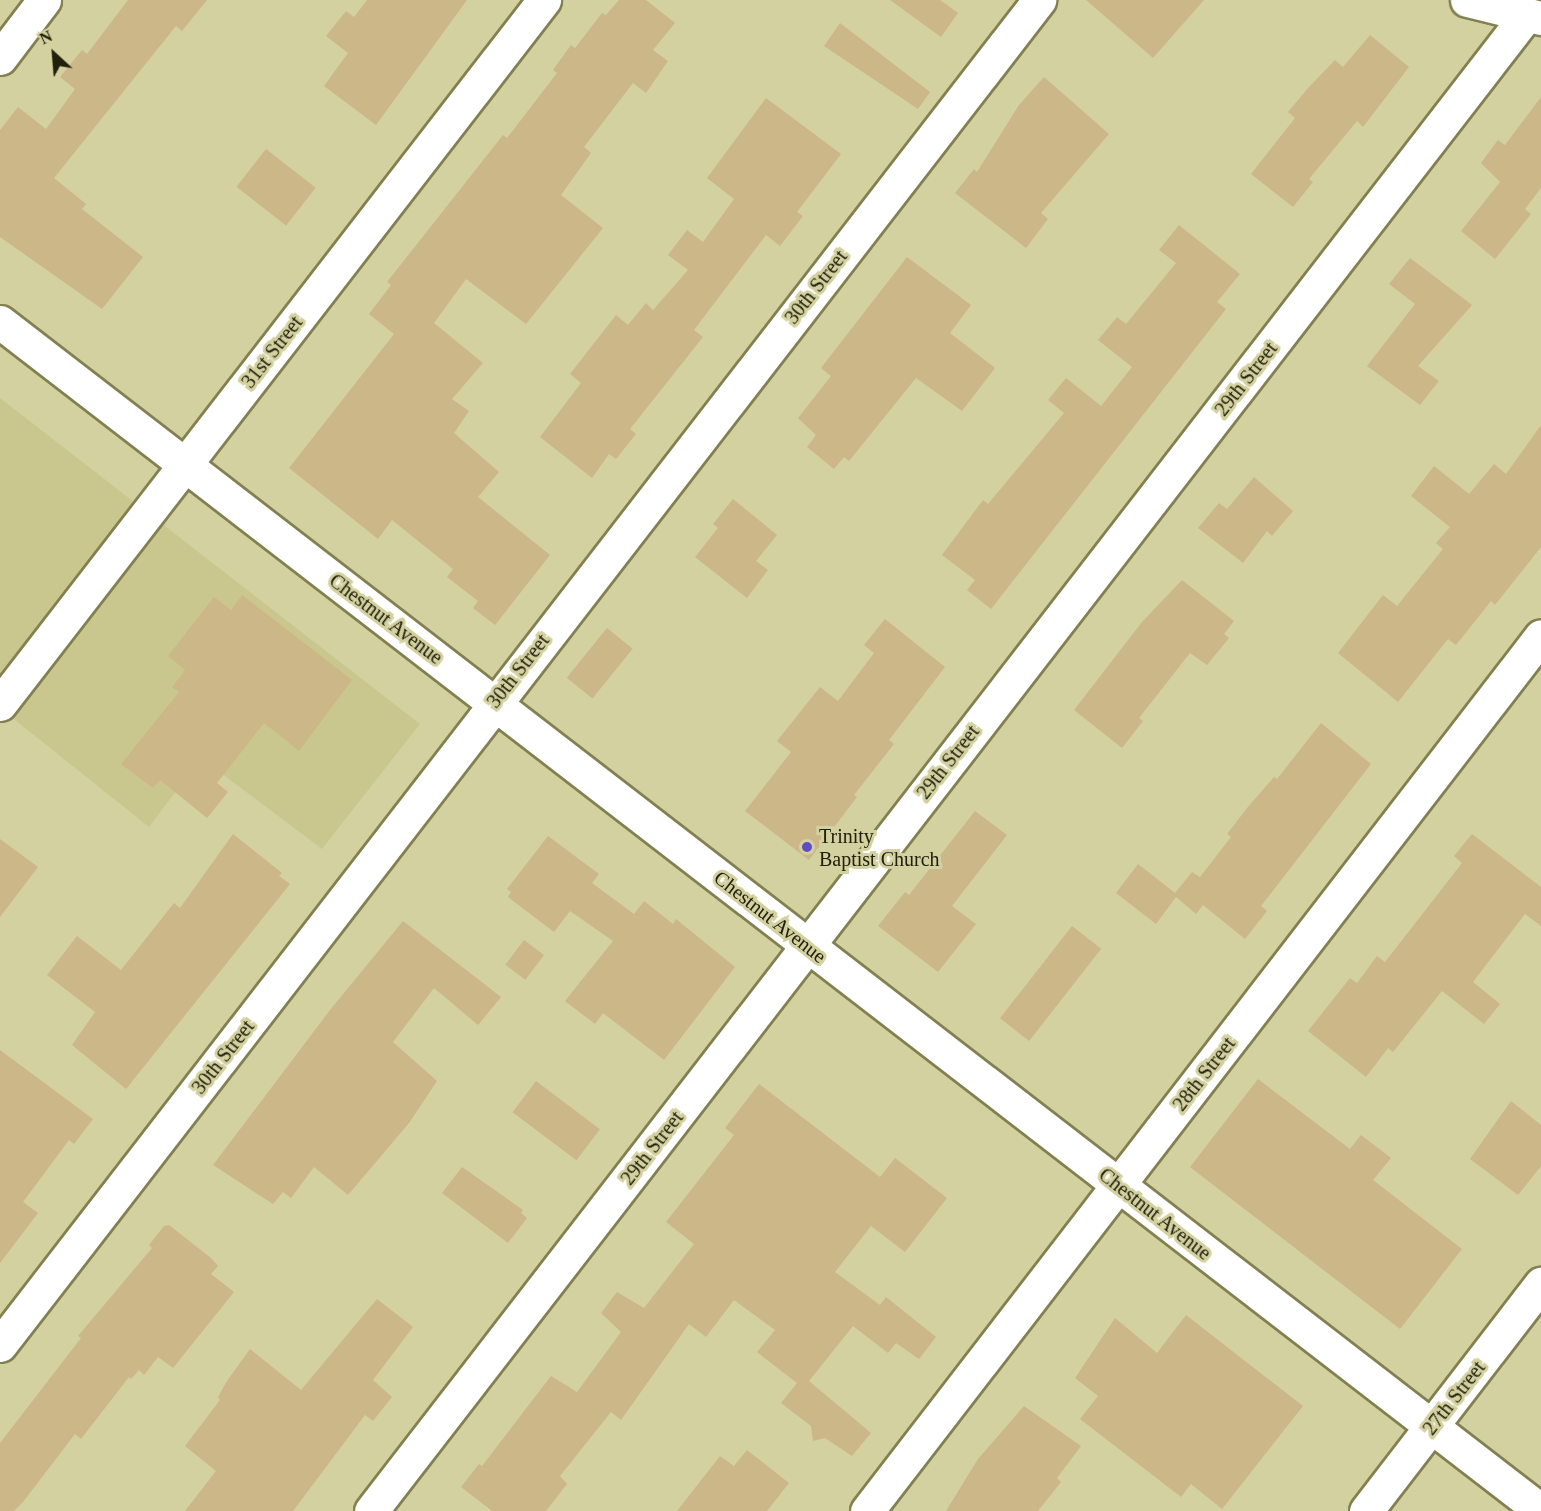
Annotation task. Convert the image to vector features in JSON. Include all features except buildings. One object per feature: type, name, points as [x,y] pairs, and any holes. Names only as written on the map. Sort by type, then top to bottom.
[{"type":"street","points":[[0,58],[44,0]]},
{"type":"street","name":"31st Street","points":[[0,704],[544,0]]},
{"type":"street","name":"30th Street","points":[[0,1345],[494,702],[1040,0]]},
{"type":"street","points":[[1467,0],[1534,16]]},
{"type":"street","name":"29th Street","points":[[371,1511],[806,944],[1534,16]]},
{"type":"street","name":"Chestnut Avenue","points":[[0,322],[1541,1511]]},
{"type":"street","name":"28th Street","points":[[867,1511],[1541,636]]},
{"type":"street","name":"27th Street","points":[[1366,1511],[1541,1284]]},
{"type":"shaded area","points":[[0,398],[420,724],[322,849],[201,758],[149,827],[0,708]]},
{"type":"place","name":"Trinity Baptist Church","points":[[807,847]]}]
